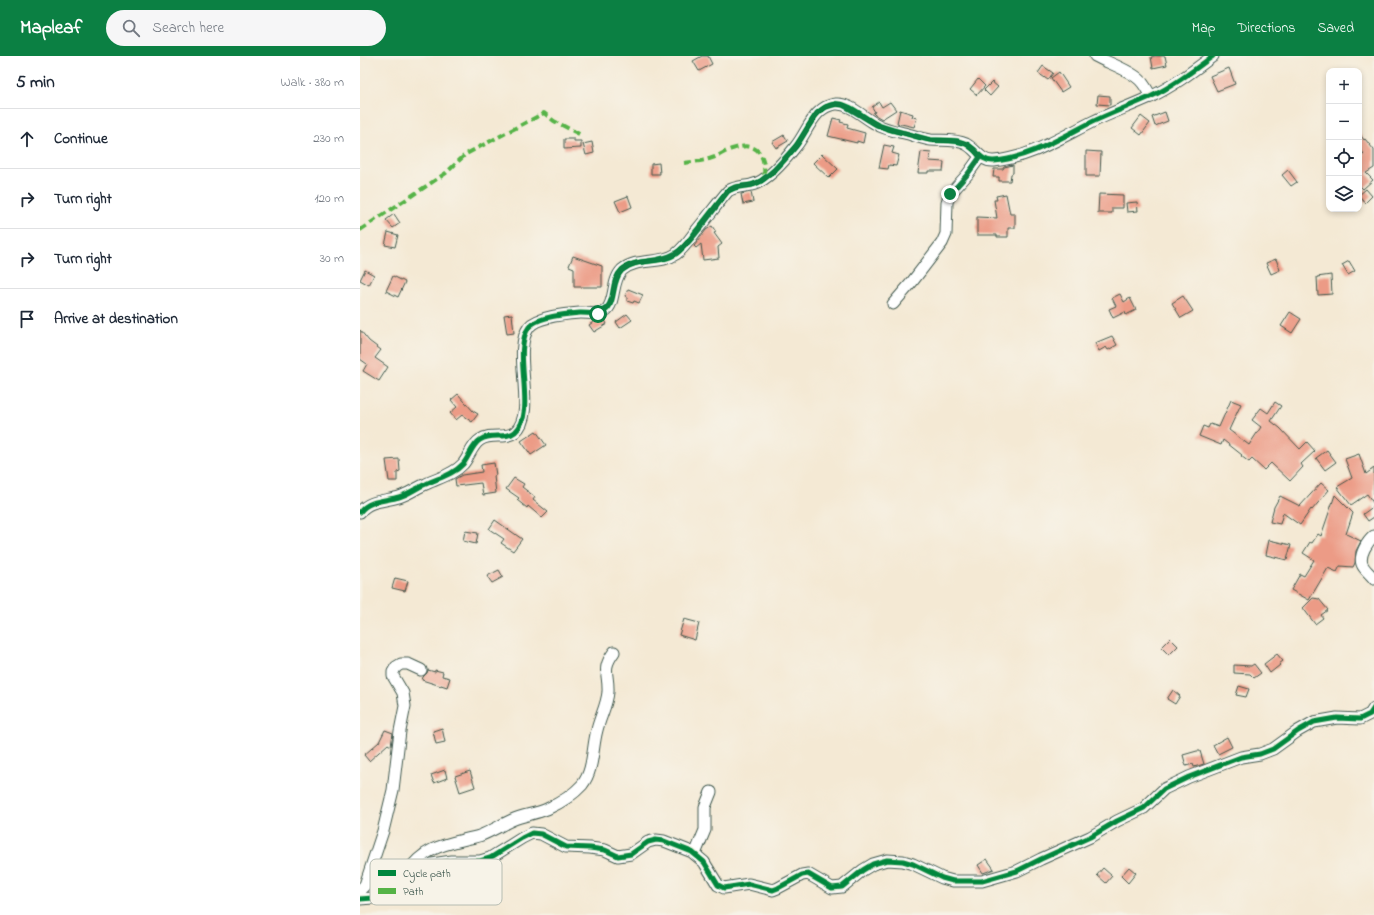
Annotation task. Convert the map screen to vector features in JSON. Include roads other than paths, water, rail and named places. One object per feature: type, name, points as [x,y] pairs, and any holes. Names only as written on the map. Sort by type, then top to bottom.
[{"type":"street","points":[[1095,56],[1129,72],[1139,79],[1151,97]]},
{"type":"street","points":[[360,512],[363,507],[370,503],[409,494],[426,484],[454,472],[468,458],[479,440],[494,435],[505,436],[513,434],[518,429],[524,411],[523,347],[525,335],[530,326],[538,321],[557,315],[580,313],[598,314],[605,311],[609,306],[613,289],[621,271],[628,266],[638,263],[662,260],[676,254],[686,245],[728,191],[735,187],[752,185],[774,170],[796,146],[817,113],[826,107],[836,104],[843,105],[877,125],[930,140],[958,141],[967,144],[975,150],[980,157],[993,161],[1032,151],[1045,146],[1113,112],[1151,97],[1190,73],[1213,56]]},
{"type":"street","points":[[893,304],[942,244],[946,234],[947,202],[950,194],[967,175],[980,157]]},
{"type":"street","points":[[1374,536],[1365,548],[1361,557],[1362,565],[1374,579]]},
{"type":"street","points":[[416,859],[426,852],[448,843],[480,835],[511,820],[547,809],[575,791],[581,785],[587,778],[590,770],[597,728],[607,700],[608,692],[606,669],[608,660],[614,652]]},
{"type":"street","points":[[374,859],[383,831],[393,790],[400,731],[405,706],[403,693],[393,672],[396,667],[401,664],[408,664],[421,670]]},
{"type":"street","points":[[487,859],[522,838],[532,834],[541,834],[566,847],[605,850],[618,856],[631,854],[648,842],[656,840],[673,844],[695,854],[704,862],[718,885],[724,888],[749,884],[773,890],[802,875],[808,874],[824,885],[832,888],[842,887],[863,870],[873,864],[887,860],[903,861],[914,864],[942,878],[953,881],[982,881],[1017,871],[1090,837],[1117,821],[1144,808],[1164,789],[1189,777],[1241,757],[1260,754],[1273,749],[1298,731],[1314,722],[1337,718],[1360,719],[1370,714],[1374,708]]},
{"type":"street","points":[[695,854],[705,830],[705,807],[711,792]]},
{"type":"street","points":[[360,890],[365,885],[370,870]]},
{"type":"street","points":[[360,899],[370,898]]}]
